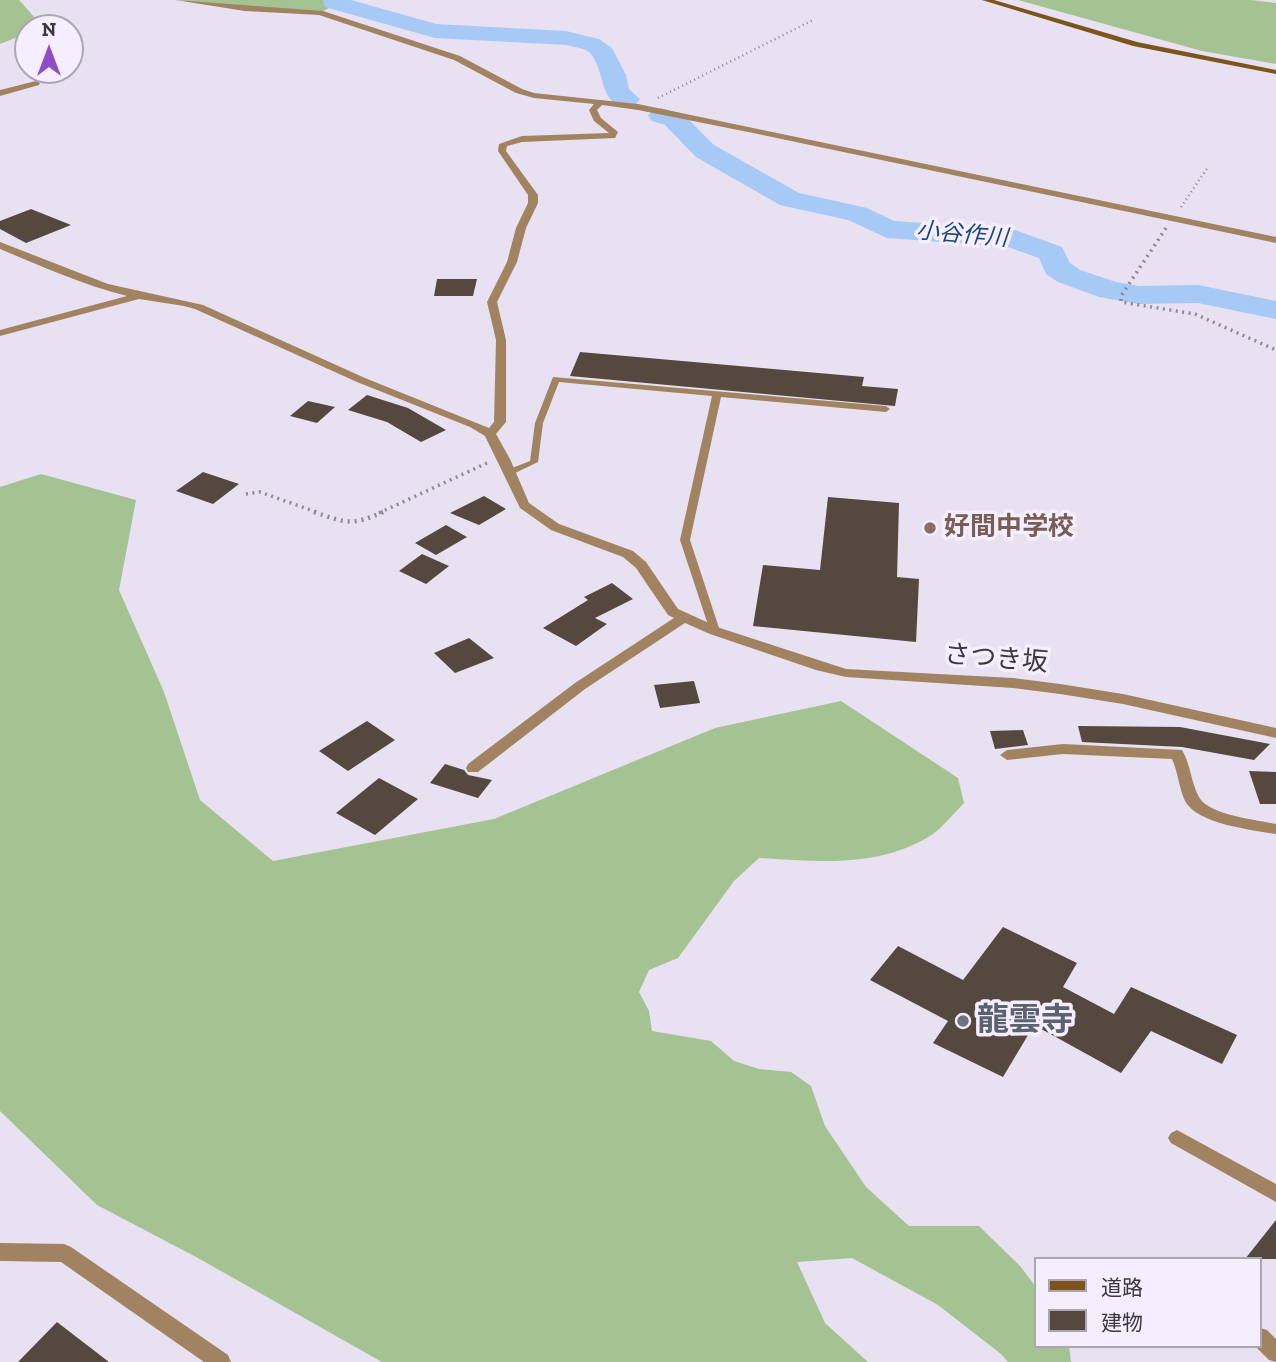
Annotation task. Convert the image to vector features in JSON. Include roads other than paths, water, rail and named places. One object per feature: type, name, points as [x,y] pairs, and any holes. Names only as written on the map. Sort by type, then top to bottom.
[{"type":"street","points":[[179,0],[245,9],[320,13],[457,58],[519,91],[555,98],[638,107],[1276,240]]},
{"type":"street","points":[[986,0],[1136,44],[1276,72]]},
{"type":"street","points":[[0,93],[32,84]]},
{"type":"street","points":[[490,434],[500,422],[501,340],[492,302],[512,262],[521,228],[533,203],[533,195],[502,151],[503,144],[522,138],[612,136],[614,132],[597,119],[593,110],[601,102]]},
{"type":"street","points":[[0,245],[59,271],[139,296],[172,299],[199,307],[361,380],[474,425],[490,434],[505,459],[524,505],[537,516],[555,527],[628,554],[641,565],[673,612],[683,618],[580,686],[473,768]]},
{"type":"street","points":[[0,332],[139,296]]},
{"type":"street","name":"さつき坂","points":[[683,618],[821,667],[846,673],[1013,683],[1060,689],[1123,699],[1276,733]]},
{"type":"street","points":[[1006,755],[1063,749],[1177,754],[1186,771],[1194,802],[1200,808],[1223,817],[1276,829]]},
{"type":"street","points":[[1177,1138],[1276,1194]]},
{"type":"street","points":[[0,1252],[64,1252],[221,1362]]},
{"type":"street","points":[[1262,1339],[1276,1353]]},
{"type":"lane","points":[[510,472],[534,462],[539,422],[556,379],[886,409]]},
{"type":"lane","points":[[715,631],[685,540],[717,394]]},
{"type":"waterway","name":"小谷作川","points":[[333,2],[435,31],[566,38],[591,44],[600,48],[614,75],[617,93],[627,99]]},
{"type":"waterway","name":"小谷作川","points":[[661,116],[674,119],[705,151],[790,199],[857,214],[887,229],[1012,238],[1052,253],[1057,268],[1069,276],[1110,290],[1139,295],[1198,294],[1276,310]]},
{"type":"place","name":"好間中学校","points":[[930,528]]},
{"type":"place","name":"龍雲寺","points":[[963,1021]]}]
